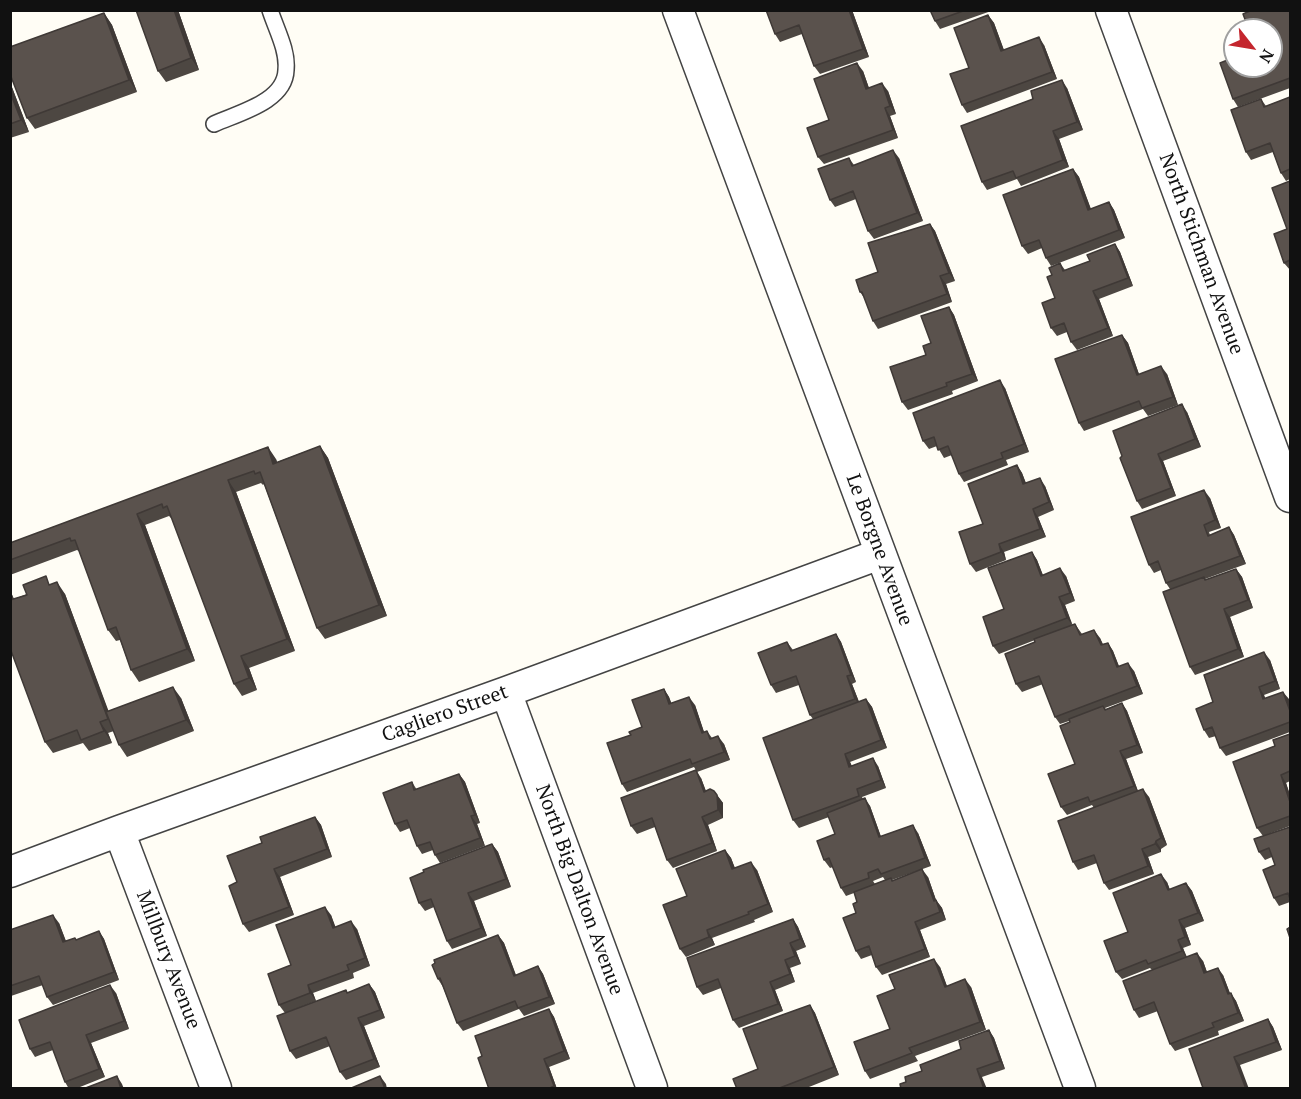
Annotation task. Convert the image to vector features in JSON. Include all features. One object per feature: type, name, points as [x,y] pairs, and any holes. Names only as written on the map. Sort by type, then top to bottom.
[{"type":"street","name":"Le Borgne Avenue","points":[[678,10],[1080,1089]]},
{"type":"street","name":"North Stichman Avenue","points":[[1111,10],[1290,497]]},
{"type":"street","name":"Cagliero Street","points":[[10,872],[880,554]]},
{"type":"street","name":"North Big Dalton Avenue","points":[[506,692],[652,1089]]},
{"type":"street","name":"Millbury Avenue","points":[[119,831],[216,1089]]},
{"type":"lane","points":[[214,124],[268,100],[280,87],[287,71],[285,53],[270,10]]},
{"type":"building","points":[[136,10],[174,10],[191,58],[158,71]]},
{"type":"building","points":[[766,10],[849,10],[863,49],[814,66],[799,25],[775,34]]},
{"type":"building","points":[[930,10],[966,10],[935,21]]},
{"type":"building","points":[[1252,10],[1290,10],[1290,78],[1233,99],[1225,78],[1283,78],[1283,18],[1244,18],[1243,14]]},
{"type":"building","points":[[104,13],[129,80],[27,118],[10,74],[10,47]]},
{"type":"building","points":[[988,15],[1001,51],[1039,37],[1052,72],[962,105],[950,74],[969,68],[954,28]]},
{"type":"building","points":[[857,63],[866,89],[882,83],[890,106],[885,108],[893,130],[818,157],[807,128],[829,120],[814,79]]},
{"type":"building","points":[[1062,80],[1077,122],[1053,131],[1063,160],[1016,178],[1013,171],[982,182],[961,126],[1033,99],[1031,91]]},
{"type":"building","points":[[10,92],[21,120],[10,124]]},
{"type":"building","points":[[1290,97],[1290,169],[1281,173],[1270,143],[1246,152],[1231,110],[1261,99],[1264,107]]},
{"type":"building","points":[[893,150],[917,213],[868,231],[853,191],[830,200],[818,169],[849,158],[852,166]]},
{"type":"building","points":[[1073,169],[1088,210],[1109,202],[1119,230],[1046,258],[1039,240],[1022,246],[1003,195]]},
{"type":"building","points":[[1290,181],[1290,260],[1284,263],[1274,234],[1287,229],[1272,188]]},
{"type":"building","points":[[930,224],[949,273],[940,276],[947,294],[873,321],[856,280],[878,272],[868,243]]},
{"type":"building","points":[[1115,244],[1128,278],[1093,291],[1108,328],[1071,342],[1064,323],[1051,328],[1042,303],[1055,298],[1047,277],[1052,275],[1049,268],[1060,263],[1063,271],[1090,261],[1087,255]]},
{"type":"building","points":[[949,307],[972,374],[946,383],[947,386],[902,402],[890,367],[926,355],[923,346],[931,343],[921,316]]},
{"type":"building","points":[[1122,335],[1137,375],[1161,366],[1173,397],[1142,408],[1139,401],[1079,423],[1055,359]]},
{"type":"building","points":[[1000,380],[1024,444],[1001,453],[1003,458],[959,474],[948,446],[938,450],[934,437],[923,441],[913,413]]},
{"type":"building","points":[[1182,404],[1195,439],[1158,454],[1171,488],[1137,501],[1120,458],[1122,456],[1113,431]]},
{"type":"building","points":[[320,446],[379,605],[317,628],[260,472],[255,474],[254,471],[228,480],[287,639],[241,656],[249,678],[234,684],[167,506],[163,508],[162,504],[137,514],[187,649],[131,670],[116,627],[108,630],[75,540],[71,541],[70,538],[10,560],[10,543],[268,447],[273,464]]},
{"type":"building","points":[[1017,465],[1023,484],[1040,478],[1049,502],[1033,509],[1040,529],[999,544],[1001,552],[970,564],[959,532],[983,524],[968,484]]},
{"type":"building","points":[[1204,490],[1215,520],[1204,525],[1208,536],[1229,527],[1240,556],[1166,583],[1158,561],[1149,565],[1131,517]]},
{"type":"building","points":[[1032,552],[1041,576],[1060,568],[1070,593],[1059,597],[1067,618],[993,646],[983,617],[1004,609],[988,568]]},
{"type":"building","points":[[1236,569],[1248,600],[1224,609],[1238,649],[1190,667],[1163,592],[1204,577],[1205,580]]},
{"type":"building","points":[[46,576],[49,585],[57,582],[108,719],[100,722],[104,731],[81,740],[77,730],[45,742],[10,648],[10,600],[27,595],[23,585]]},
{"type":"building","points":[[1075,624],[1080,635],[1094,630],[1101,645],[1108,643],[1117,667],[1128,663],[1137,686],[1055,717],[1039,676],[1016,684],[1005,654],[1035,642],[1034,639]]},
{"type":"building","points":[[836,634],[851,675],[847,676],[855,699],[810,715],[796,676],[771,685],[758,653],[787,642],[791,651]]},
{"type":"building","points":[[1264,652],[1275,681],[1259,687],[1263,699],[1283,692],[1290,711],[1290,722],[1220,748],[1212,727],[1204,730],[1196,709],[1213,702],[1204,675]]},
{"type":"building","points":[[173,687],[186,720],[119,745],[106,712]]},
{"type":"building","points":[[664,689],[669,704],[689,697],[702,733],[707,731],[710,739],[718,736],[724,752],[692,764],[690,759],[622,784],[607,743],[631,735],[629,732],[642,727],[632,700]]},
{"type":"building","points":[[866,699],[881,740],[845,754],[849,767],[873,758],[881,780],[857,789],[859,796],[793,820],[763,738]]},
{"type":"building","points":[[1122,703],[1137,745],[1120,751],[1134,786],[1090,802],[1088,797],[1061,807],[1048,774],[1075,764],[1060,726],[1070,722],[1069,719],[1103,706],[1105,710]]},
{"type":"building","points":[[1290,734],[1290,771],[1281,775],[1290,802],[1290,816],[1257,828],[1233,762],[1275,746],[1273,740]]},
{"type":"building","points":[[696,770],[704,792],[710,789],[717,795],[718,810],[702,817],[712,843],[667,860],[652,818],[631,826],[621,798]]},
{"type":"building","points":[[459,774],[475,815],[471,816],[480,838],[435,855],[430,842],[417,846],[407,820],[395,824],[383,793],[412,782],[414,790]]},
{"type":"building","points":[[1143,789],[1161,838],[1155,844],[1142,849],[1148,866],[1104,883],[1094,855],[1073,862],[1058,821]]},
{"type":"building","points":[[865,798],[879,837],[913,825],[925,858],[881,874],[878,869],[868,873],[869,878],[841,888],[829,858],[824,860],[817,841],[835,834],[827,813]]},
{"type":"building","points":[[315,817],[327,849],[274,869],[289,907],[243,924],[229,886],[237,882],[227,856],[262,843],[260,837]]},
{"type":"building","points":[[1290,827],[1290,899],[1288,893],[1274,898],[1263,870],[1275,865],[1269,848],[1259,852],[1254,839]]},
{"type":"building","points":[[492,844],[506,879],[468,893],[481,928],[447,941],[431,899],[419,903],[410,878],[424,872],[423,870]]},
{"type":"building","points":[[725,850],[732,869],[751,862],[768,904],[707,930],[709,937],[680,949],[663,905],[687,896],[676,869]]},
{"type":"building","points":[[922,869],[940,912],[915,922],[925,949],[876,967],[869,946],[856,951],[843,918],[856,913],[853,904],[857,902],[854,892]]},
{"type":"building","points":[[1161,874],[1168,890],[1186,883],[1198,913],[1179,920],[1185,937],[1178,940],[1182,951],[1148,964],[1146,960],[1116,972],[1104,941],[1128,932],[1113,893]]},
{"type":"building","points":[[325,907],[333,928],[351,921],[365,958],[347,965],[349,970],[308,985],[310,993],[279,1005],[268,974],[291,965],[276,925]]},
{"type":"building","points":[[53,915],[63,942],[75,938],[76,940],[99,931],[114,972],[47,997],[39,976],[10,986],[10,930]]},
{"type":"building","points":[[793,919],[800,939],[790,943],[795,956],[785,960],[790,974],[770,982],[778,1004],[733,1020],[718,979],[697,987],[687,958]]},
{"type":"building","points":[[498,935],[514,976],[538,966],[549,997],[518,1008],[515,1001],[457,1023],[440,978],[438,979],[432,965],[435,963],[434,960]]},
{"type":"building","points":[[1197,953],[1204,973],[1218,968],[1238,1013],[1212,1023],[1214,1027],[1170,1044],[1154,1002],[1134,1010],[1123,981]]},
{"type":"building","points":[[934,959],[945,987],[965,979],[980,1022],[909,1048],[912,1053],[865,1071],[854,1042],[890,1029],[877,996],[895,989],[889,975]]},
{"type":"building","points":[[369,984],[380,1010],[358,1018],[374,1059],[340,1072],[326,1037],[290,1051],[277,1016],[346,990],[347,993]]},
{"type":"building","points":[[110,985],[124,1021],[86,1035],[99,1069],[65,1082],[50,1042],[30,1049],[19,1020]]},
{"type":"building","points":[[810,1005],[834,1067],[777,1089],[737,1089],[733,1079],[758,1069],[743,1029]]},
{"type":"building","points":[[549,1009],[564,1051],[544,1059],[554,1086],[548,1089],[489,1089],[478,1058],[482,1056],[475,1036]]},
{"type":"building","points":[[1268,1019],[1276,1042],[1234,1057],[1246,1089],[1201,1089],[1203,1088],[1189,1049]]},
{"type":"building","points":[[989,1030],[1000,1061],[977,1069],[984,1089],[901,1089],[900,1084],[906,1082],[905,1077],[922,1071],[920,1065],[961,1049],[959,1041]]},
{"type":"building","points":[[117,1076],[121,1089],[83,1089]]},
{"type":"building","points":[[380,1076],[385,1089],[349,1089]]}]
